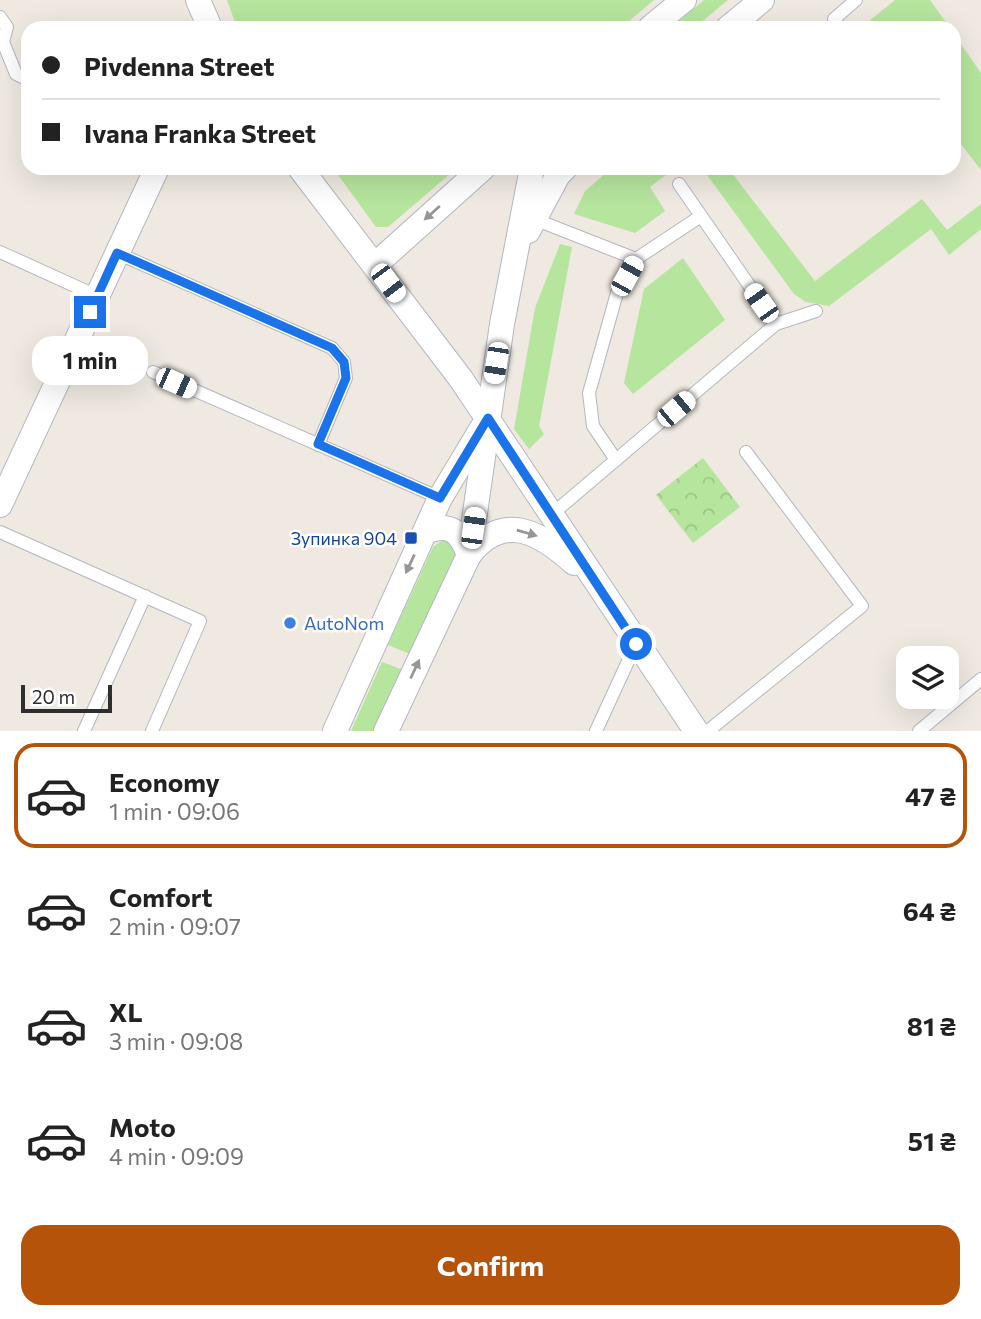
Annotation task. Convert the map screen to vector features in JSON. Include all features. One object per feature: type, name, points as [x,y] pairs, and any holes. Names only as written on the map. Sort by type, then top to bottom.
[{"type":"street","points":[[198,0],[207,21]]},
{"type":"street","points":[[658,21],[684,0]]},
{"type":"street","points":[[736,21],[762,0]]},
{"type":"street","points":[[0,505],[154,175]]},
{"type":"street","points":[[305,175],[488,418],[594,582],[696,731]]},
{"type":"street","points":[[375,265],[475,175]]},
{"type":"street","points":[[469,555],[502,324],[531,175]]},
{"type":"street","points":[[519,247],[561,175]]},
{"type":"street","points":[[335,731],[440,498],[488,418]]},
{"type":"street","points":[[425,532],[439,526],[453,529],[462,538],[469,555]]},
{"type":"street","points":[[386,731],[469,555],[480,541],[494,533],[512,529],[535,534],[556,547],[594,582]]},
{"type":"lane","points":[[835,21],[834,19],[856,0]]},
{"type":"lane","points":[[0,17],[6,27],[1,41],[16,74],[21,76]]},
{"type":"lane","points":[[679,184],[776,324]]},
{"type":"lane","points":[[616,460],[593,426],[589,393],[617,293],[636,259],[701,216]]},
{"type":"lane","points":[[534,219],[636,259]]},
{"type":"lane","points":[[0,252],[97,296]]},
{"type":"lane","points":[[117,253],[332,348],[344,362],[346,378],[318,444]]},
{"type":"lane","points":[[551,515],[776,324],[816,312]]},
{"type":"lane","points":[[153,372],[440,498]]},
{"type":"lane","points":[[708,731],[862,606],[746,452]]},
{"type":"lane","points":[[0,532],[200,621],[152,731]]},
{"type":"lane","points":[[84,731],[145,596]]},
{"type":"lane","points":[[596,731],[636,644]]},
{"type":"lane","points":[[919,731],[981,679]]},
{"type":"green space","points":[[227,0],[654,0],[629,21],[234,21]]},
{"type":"green space","points":[[704,0],[728,0],[702,21],[679,21]]},
{"type":"green space","points":[[895,0],[930,0],[945,21],[869,21]]},
{"type":"green space","points":[[961,44],[981,73],[981,170],[961,144]]},
{"type":"green space","points":[[338,175],[449,175],[388,227],[376,227]]},
{"type":"green space","points":[[604,175],[666,175],[650,187],[665,211],[635,233],[574,214],[585,191]]},
{"type":"green space","points":[[707,175],[733,175],[815,281],[922,199],[947,230],[981,204],[981,229],[949,255],[931,229],[829,306],[806,302],[794,294]]},
{"type":"green space","points":[[560,244],[572,247],[539,426],[544,434],[529,449],[514,429],[535,308]]},
{"type":"green space","points":[[683,258],[725,320],[633,394],[624,383],[644,289]]},
{"type":"green space","points":[[703,458],[740,507],[693,543],[656,495]]},
{"type":"green space","points":[[446,538],[455,544],[456,556],[410,654],[388,645],[433,547]]},
{"type":"green space","points":[[382,662],[403,670],[375,731],[351,731]]},
{"type":"place","name":"Зупинка 904","points":[[411,538]]},
{"type":"place","name":"AutoNom","points":[[290,623]]},
{"type":"route","points":[[90,312],[117,253],[332,348],[344,362],[346,378],[318,444],[440,498],[488,418],[636,644]]}]
